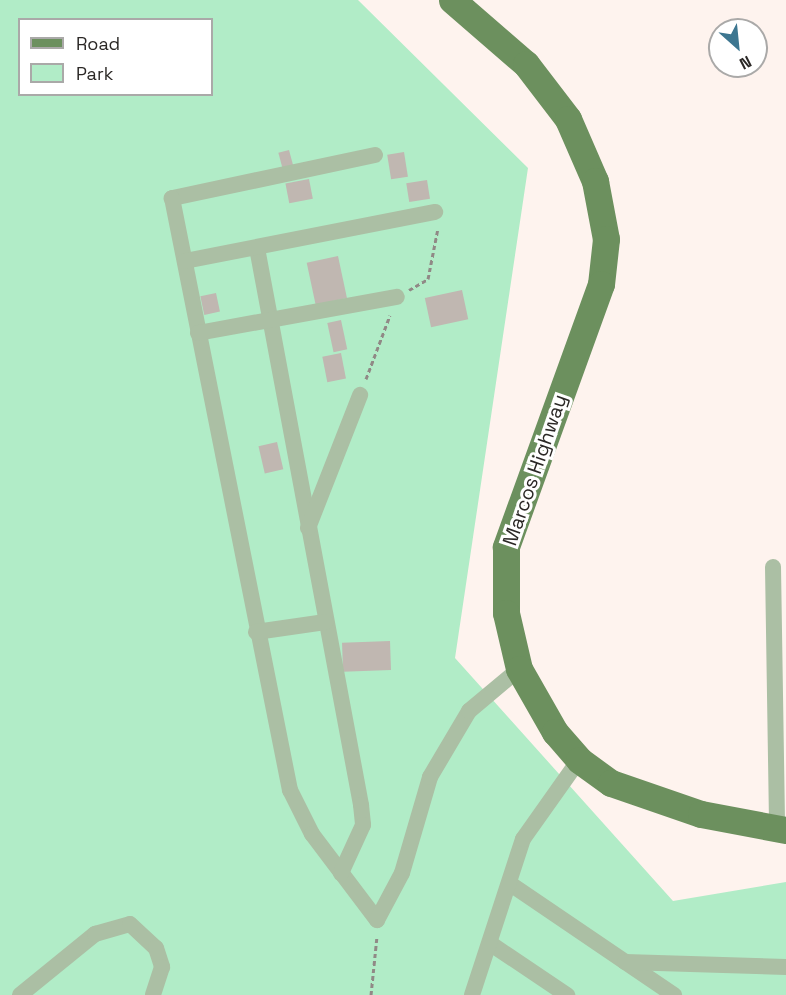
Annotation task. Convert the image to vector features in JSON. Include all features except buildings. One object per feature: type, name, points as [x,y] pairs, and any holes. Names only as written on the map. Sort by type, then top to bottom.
[{"type":"main road","name":"Marcos Highway","points":[[452,0],[526,64],[568,118],[595,181],[606,239],[601,284],[506,547],[506,613],[519,669],[540,711],[579,760],[640,797],[782,831]]},
{"type":"street","points":[[375,155],[172,198],[256,632],[290,790],[341,873],[377,920],[402,873],[435,768],[469,711],[519,669]]},
{"type":"street","points":[[185,261],[435,212]]},
{"type":"street","points":[[257,248],[363,825],[341,873]]},
{"type":"street","points":[[198,333],[397,297]]},
{"type":"street","points":[[308,529],[360,395]]},
{"type":"street","points":[[773,567],[782,831]]},
{"type":"street","points":[[256,632],[325,622]]},
{"type":"street","points":[[472,995],[512,885],[523,839],[579,760]]},
{"type":"street","points":[[512,885],[674,995]]},
{"type":"street","points":[[20,995],[95,934],[130,924],[156,948],[162,968],[153,995]]},
{"type":"street","points":[[491,944],[567,995]]},
{"type":"street","points":[[623,962],[786,967]]},
{"type":"path","points":[[371,995],[377,920]]},
{"type":"green space","points":[[0,0],[358,0],[528,168],[455,658],[673,901],[786,882],[786,995],[0,995]]}]
